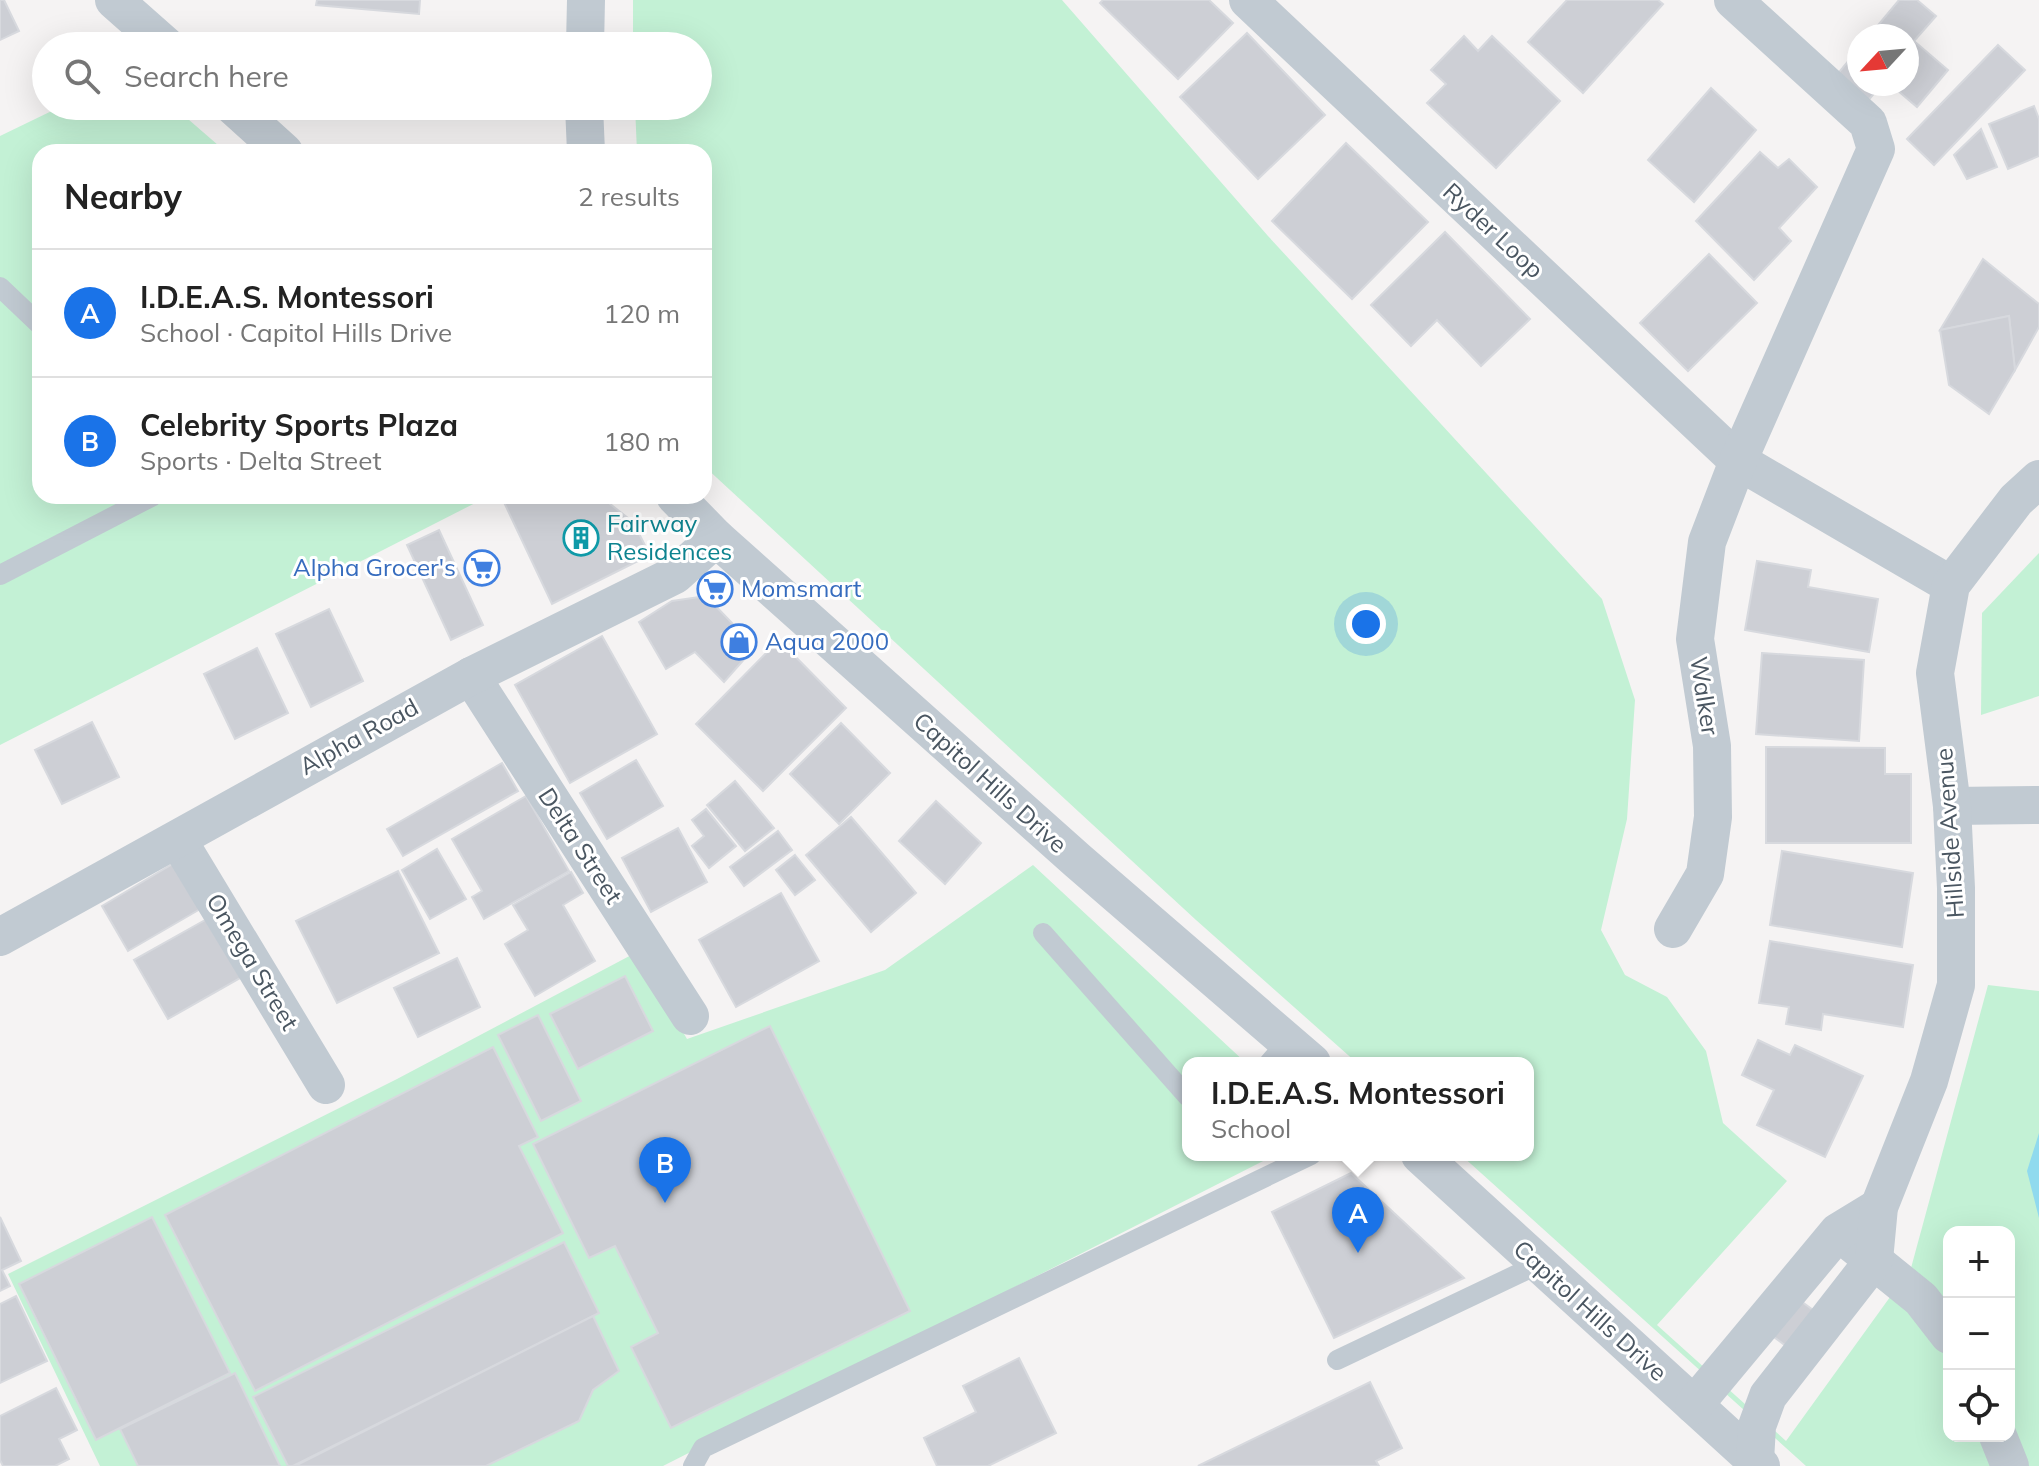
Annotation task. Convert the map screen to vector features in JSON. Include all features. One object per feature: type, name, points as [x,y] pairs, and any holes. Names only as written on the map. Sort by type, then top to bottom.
[{"type":"street","points":[[114,0],[150,32]]},
{"type":"street","points":[[585,32],[586,0]]},
{"type":"street","name":"Ryder Loop","points":[[1248,0],[1738,461],[1951,585]]},
{"type":"street","points":[[1733,0],[1868,123],[1876,149],[1738,461]]},
{"type":"street","points":[[249,120],[275,144]]},
{"type":"street","points":[[585,120],[586,144]]},
{"type":"street","name":"Walker","points":[[1673,929],[1705,874],[1711,832],[1712,746],[1695,639],[1707,542],[1738,461]]},
{"type":"street","name":"Hillside Avenue","points":[[1874,1260],[1879,1207],[1929,1081],[1956,985],[1952,806],[1935,673],[1951,585],[2016,500],[2039,479]]},
{"type":"street","name":"Capitol Hills Drive","points":[[683,504],[716,538],[1078,861],[1289,1056]]},
{"type":"street","name":"Alpha Road","points":[[0,937],[471,676],[675,575],[716,538]]},
{"type":"street","name":"Delta Street","points":[[471,676],[690,1016]]},
{"type":"street","points":[[1952,806],[2039,805]]},
{"type":"street","name":"Omega Street","points":[[178,840],[326,1085]]},
{"type":"street","name":"Capitol Hills Drive","points":[[1427,1161],[1758,1463]]},
{"type":"street","points":[[1694,1405],[1838,1232],[1879,1207]]},
{"type":"street","points":[[1838,1232],[1921,1299],[1943,1327]]},
{"type":"street","points":[[1758,1463],[1757,1426],[1768,1396],[1874,1260]]},
{"type":"street","points":[[2000,1442],[2010,1466]]},
{"type":"lane","points":[[0,287],[32,317]]},
{"type":"lane","points":[[0,575],[138,504]]},
{"type":"lane","points":[[1043,933],[1182,1090]]},
{"type":"lane","points":[[693,1466],[703,1448],[1299,1161]]},
{"type":"lane","points":[[1337,1360],[1539,1264]]},
{"type":"green space","points":[[633,0],[1062,0],[1268,236],[1602,599],[1635,700],[1627,819],[1601,930],[1625,975],[1667,997],[1706,1051],[1723,1123],[1787,1181],[1657,1325],[1786,1441],[1911,1268],[1988,985],[2039,991],[2039,1466],[1806,1466],[1468,1161],[1534,1161],[1534,1057],[1350,1057],[1196,920],[712,473],[712,144],[637,144],[636,120],[712,120],[712,32],[633,32]]},
{"type":"green space","points":[[33,120],[189,120],[217,144],[32,144],[32,504],[473,504],[0,745],[0,136]]},
{"type":"green space","points":[[2039,553],[2039,696],[1981,715],[1982,613]]},
{"type":"green space","points":[[1033,865],[1240,1057],[1182,1057],[1182,1161],[1263,1161],[663,1466],[100,1466],[8,1274],[397,1079],[637,952],[687,1039],[885,970]]},
{"type":"water","points":[[2039,1133],[2039,1218],[2027,1171]]},
{"type":"building","points":[[0,0],[4,0],[19,31],[0,40]]},
{"type":"building","points":[[317,0],[420,0],[419,14],[316,5]]},
{"type":"building","points":[[1103,0],[1209,0],[1233,23],[1178,79],[1100,3]]},
{"type":"building","points":[[1567,0],[1658,0],[1663,4],[1583,93],[1528,42]]},
{"type":"building","points":[[1899,0],[1917,0],[1936,16],[1919,35],[1919,24],[1879,24]]},
{"type":"building","points":[[1247,33],[1325,115],[1258,179],[1180,97]]},
{"type":"building","points":[[1464,36],[1478,51],[1492,36],[1560,101],[1496,168],[1427,103],[1446,84],[1431,70]]},
{"type":"building","points":[[1919,45],[1948,70],[1917,107],[1904,96],[1919,96]]},
{"type":"building","points":[[1998,45],[2025,70],[1934,165],[1907,139]]},
{"type":"building","points":[[1847,62],[1847,87],[1835,77]]},
{"type":"building","points":[[1711,88],[1756,130],[1694,202],[1648,160]]},
{"type":"building","points":[[1858,96],[1872,96],[1866,103]]},
{"type":"building","points":[[2034,106],[2039,119],[2039,156],[2008,169],[1989,124]]},
{"type":"building","points":[[1981,129],[1997,167],[1967,179],[1954,155]]},
{"type":"building","points":[[1346,143],[1428,222],[1352,299],[1272,221]]},
{"type":"building","points":[[1760,152],[1778,168],[1789,159],[1817,187],[1779,228],[1791,241],[1754,280],[1696,221]]},
{"type":"building","points":[[1445,232],[1530,319],[1481,366],[1437,320],[1411,346],[1371,305]]},
{"type":"building","points":[[1709,254],[1757,303],[1688,371],[1640,323]]},
{"type":"building","points":[[1983,259],[2039,304],[2039,327],[2015,370],[2009,316],[1940,330]]},
{"type":"building","points":[[2009,316],[2015,370],[1989,414],[1949,385],[1940,330]]},
{"type":"building","name":"Fairway Residences","points":[[505,504],[610,504],[633,522],[650,555],[552,604]]},
{"type":"building","points":[[439,530],[483,625],[451,640],[407,545]]},
{"type":"building","points":[[1757,561],[1811,570],[1808,587],[1878,599],[1869,652],[1745,630]]},
{"type":"building","points":[[706,596],[755,647],[724,682],[695,652],[666,669],[639,622],[672,601]]},
{"type":"building","points":[[329,609],[363,681],[311,707],[276,634]]},
{"type":"building","points":[[602,636],[657,734],[570,783],[515,685]]},
{"type":"building","points":[[779,640],[846,708],[763,791],[696,724]]},
{"type":"building","points":[[257,648],[288,713],[235,739],[204,674]]},
{"type":"building","points":[[1762,653],[1864,660],[1859,741],[1756,734]]},
{"type":"building","points":[[92,722],[119,777],[62,804],[35,750]]},
{"type":"building","points":[[841,723],[890,773],[839,824],[790,774]]},
{"type":"building","points":[[1766,747],[1885,748],[1885,774],[1911,774],[1911,843],[1766,843]]},
{"type":"building","points":[[636,760],[663,806],[607,839],[580,793]]},
{"type":"building","points":[[502,763],[518,791],[403,856],[387,829]]},
{"type":"building","points":[[735,781],[774,828],[745,851],[707,805]]},
{"type":"building","points":[[526,796],[569,871],[484,919],[472,897],[482,891],[452,839]]},
{"type":"building","points":[[936,801],[981,843],[945,884],[899,841]]},
{"type":"building","points":[[706,809],[736,846],[709,868],[692,846],[704,836],[692,820]]},
{"type":"building","points":[[851,817],[916,893],[871,932],[806,855]]},
{"type":"building","points":[[678,828],[707,882],[651,912],[622,858]]},
{"type":"building","points":[[778,831],[792,850],[744,886],[730,867]]},
{"type":"building","points":[[437,849],[466,899],[430,919],[402,870]]},
{"type":"building","points":[[1782,851],[1913,873],[1902,947],[1770,925]]},
{"type":"building","points":[[795,855],[815,880],[795,895],[776,870]]},
{"type":"building","points":[[176,862],[202,908],[128,951],[102,906]]},
{"type":"building","points":[[398,871],[439,953],[337,1003],[296,921]]},
{"type":"building","points":[[571,872],[583,893],[563,905],[595,961],[535,996],[505,944],[528,930],[513,905]]},
{"type":"building","points":[[781,893],[819,961],[736,1007],[699,940]]},
{"type":"building","points":[[214,915],[247,974],[168,1019],[134,960]]},
{"type":"building","points":[[1770,941],[1913,965],[1903,1027],[1823,1014],[1821,1030],[1786,1024],[1789,1007],[1759,1003]]},
{"type":"building","points":[[457,958],[480,1007],[418,1037],[394,988]]},
{"type":"building","points":[[625,976],[653,1031],[578,1069],[550,1014]]},
{"type":"building","points":[[538,1015],[581,1101],[541,1121],[498,1035]]},
{"type":"building","points":[[770,1026],[910,1311],[671,1428],[631,1347],[658,1333],[615,1246],[589,1258],[533,1144]]},
{"type":"building","points":[[1758,1040],[1790,1055],[1795,1045],[1863,1076],[1825,1157],[1757,1125],[1774,1090],[1742,1075]]},
{"type":"building","points":[[493,1047],[538,1137],[519,1146],[563,1233],[255,1391],[165,1215]]},
{"type":"building","points":[[1351,1173],[1464,1278],[1334,1338],[1272,1212]]},
{"type":"building","points":[[0,1217],[21,1261],[2,1270],[10,1286],[0,1291]]},
{"type":"building","points":[[152,1217],[230,1373],[96,1440],[19,1284]]},
{"type":"building","points":[[564,1242],[599,1313],[288,1466],[253,1397]]},
{"type":"building","points":[[1790,1293],[1813,1310],[1786,1346],[1763,1329]]},
{"type":"building","points":[[16,1296],[47,1361],[0,1383],[0,1304]]},
{"type":"building","points":[[593,1316],[619,1371],[593,1390],[579,1421],[486,1466],[295,1466]]},
{"type":"building","points":[[1019,1358],[1056,1433],[988,1466],[937,1466],[924,1438],[976,1412],[963,1386]]},
{"type":"building","points":[[235,1373],[280,1466],[138,1466],[120,1429]]},
{"type":"building","points":[[1370,1382],[1402,1448],[1376,1461],[1379,1466],[1198,1466]]},
{"type":"building","points":[[56,1388],[77,1430],[59,1439],[69,1459],[55,1466],[3,1466],[0,1460],[0,1416]]},
{"type":"place","name":"Fairway Residences","points":[[581,538]]},
{"type":"place","name":"Alpha Grocer's","points":[[482,568]]},
{"type":"place","name":"Momsmart","points":[[715,589]]},
{"type":"place","name":"Aqua 2000","points":[[739,642]]},
{"type":"place","name":"Celebrity Sports Plaza","points":[[665,1203]]},
{"type":"place","name":"I.D.E.A.S. Montessori","points":[[1358,1253]]}]
